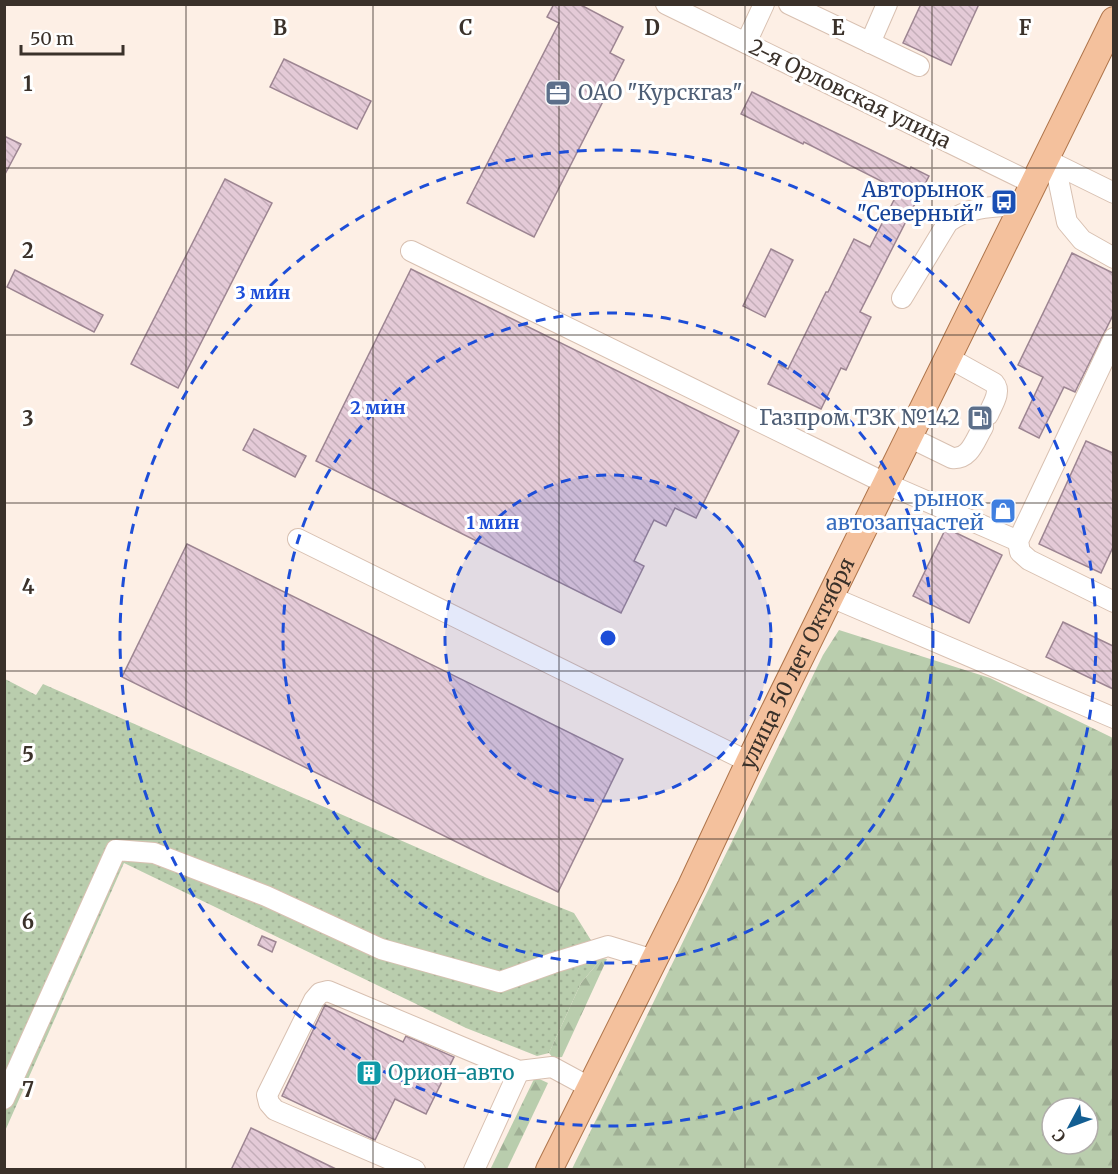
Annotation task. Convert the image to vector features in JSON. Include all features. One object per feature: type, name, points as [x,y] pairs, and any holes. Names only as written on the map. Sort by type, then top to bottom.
[{"type":"main road","name":"улица 50 лет Октября","points":[[549,1170],[573,1078],[654,960],[749,762],[1029,195],[1050,161],[1107,50],[1113,20]]},
{"type":"street","name":"2-я Орловская улица","points":[[666,4],[746,43],[1029,195]]},
{"type":"street","points":[[746,43],[764,4]]},
{"type":"street","points":[[789,4],[920,66]]},
{"type":"street","points":[[870,43],[887,4]]},
{"type":"street","points":[[1050,161],[1113,193]]},
{"type":"street","points":[[1050,161],[1067,222],[1082,240],[1113,258]]},
{"type":"street","points":[[902,298],[948,222],[959,214],[973,209],[1029,195]]},
{"type":"street","points":[[411,251],[887,484],[1018,541]]},
{"type":"street","points":[[1113,338],[1018,541],[1020,552],[1029,560],[1113,602]]},
{"type":"street","points":[[909,437],[952,458],[959,459],[968,454],[986,421],[998,391],[997,387],[949,358]]},
{"type":"street","points":[[298,539],[749,762]]},
{"type":"street","points":[[831,597],[1113,718]]},
{"type":"street","points":[[4,1099],[116,850],[154,853],[266,896],[381,949],[500,982],[608,946],[654,960]]},
{"type":"street","points":[[415,1170],[275,1110],[269,1103],[267,1095],[314,1000],[320,993],[328,991],[519,1071],[552,1067],[573,1078]]},
{"type":"street","points":[[474,1170],[519,1071]]},
{"type":"green space","points":[[839,630],[990,678],[1113,738],[1113,1169],[572,1169],[823,655]]},
{"type":"green space","points":[[5,679],[36,695],[43,684],[487,878],[574,913],[602,958],[581,983],[549,1053],[537,1056],[466,1028],[124,863],[5,1131]]},
{"type":"green space","points":[[602,958],[607,959],[562,1057],[553,1058],[549,1053],[581,983]]},
{"type":"green space","points":[[535,1077],[548,1083],[507,1169],[490,1170]]},
{"type":"building","points":[[554,4],[579,4],[623,27],[610,53],[624,60],[534,237],[467,203],[559,23],[547,17]]},
{"type":"building","points":[[921,4],[979,4],[951,65],[903,43]]},
{"type":"building","points":[[284,59],[371,101],[357,129],[270,87]]},
{"type":"building","points":[[752,92],[910,169],[911,167],[929,176],[860,312],[871,317],[846,370],[841,368],[821,409],[768,384],[778,364],[788,369],[854,239],[870,247],[899,190],[804,142],[803,144],[741,114]]},
{"type":"building","points":[[4,136],[21,144],[4,176]]},
{"type":"building","points":[[225,179],[272,203],[178,388],[131,364]]},
{"type":"building","points":[[771,249],[793,260],[765,317],[743,306]]},
{"type":"building","points":[[1072,253],[1113,273],[1113,315],[1075,392],[1064,387],[1039,438],[1019,428],[1043,377],[1018,365]]},
{"type":"building","points":[[411,269],[739,431],[696,518],[675,508],[666,526],[654,520],[634,561],[644,566],[621,613],[316,461]]},
{"type":"building","points":[[15,270],[103,315],[94,332],[7,287]]},
{"type":"building","points":[[254,429],[306,456],[295,477],[243,450]]},
{"type":"building","points":[[1086,441],[1113,453],[1113,547],[1101,573],[1039,544]]},
{"type":"building","points":[[946,528],[1002,555],[969,623],[913,596]]},
{"type":"building","points":[[187,544],[623,759],[558,892],[122,677]]},
{"type":"building","points":[[1063,622],[1113,646],[1113,689],[1046,657]]},
{"type":"building","points":[[262,936],[276,942],[272,952],[258,945]]},
{"type":"building","name":"Орион-авто","points":[[325,1005],[403,1042],[406,1036],[454,1057],[426,1114],[395,1099],[375,1140],[282,1096]]},
{"type":"building","points":[[251,1128],[338,1170],[231,1170]]},
{"type":"place","name":"ОАО \"Курскгаз\"","points":[[558,93]]},
{"type":"place","name":"Авторынок \"Северный\"","points":[[1004,202]]},
{"type":"place","name":"Газпром ТЗК №142","points":[[980,418]]},
{"type":"place","name":"рынок автозапчастей","points":[[1003,511]]},
{"type":"place","name":"Орион-авто","points":[[369,1073]]}]
